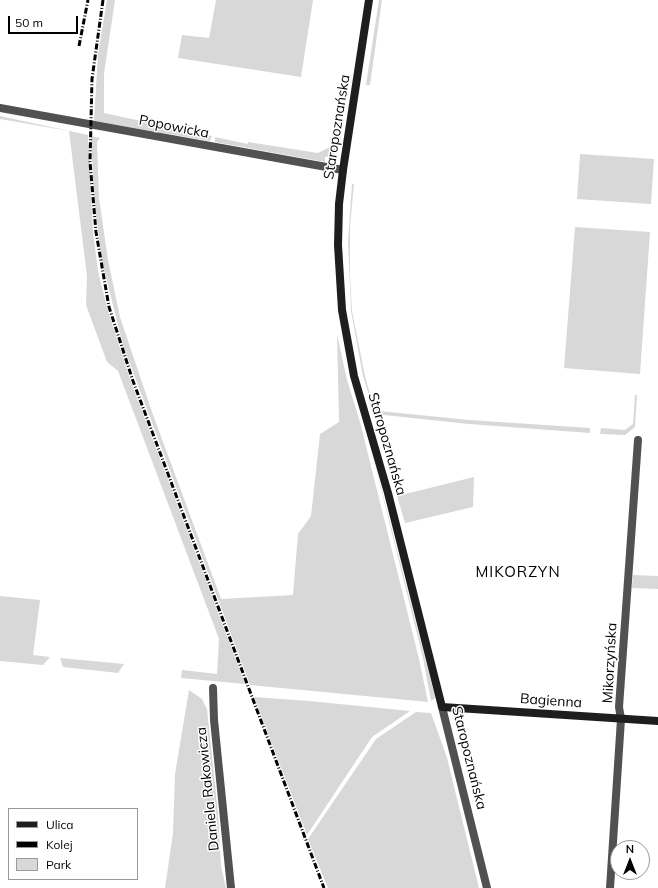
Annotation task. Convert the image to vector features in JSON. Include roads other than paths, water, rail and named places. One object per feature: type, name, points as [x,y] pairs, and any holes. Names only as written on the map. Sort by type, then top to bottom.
[{"type":"street","name":"Staropoznańska","points":[[369,0],[342,170],[338,245],[342,310],[354,376],[388,493],[487,888]]},
{"type":"street","name":"Popowicka","points":[[0,108],[342,170]]},
{"type":"street","name":"Mikorzyńska","points":[[610,888],[621,719],[619,707],[638,440]]},
{"type":"street","name":"Daniela Rakowicza","points":[[213,688],[214,720],[231,888]]},
{"type":"street","name":"Bagienna","points":[[442,707],[658,722]]},
{"type":"railway","points":[[79,46],[88,0]]},
{"type":"railway","points":[[103,0],[92,79],[90,162],[96,232],[109,307],[133,381],[324,888]]},
{"type":"district","name":"MIKORZYN","points":[[518,572]]}]
